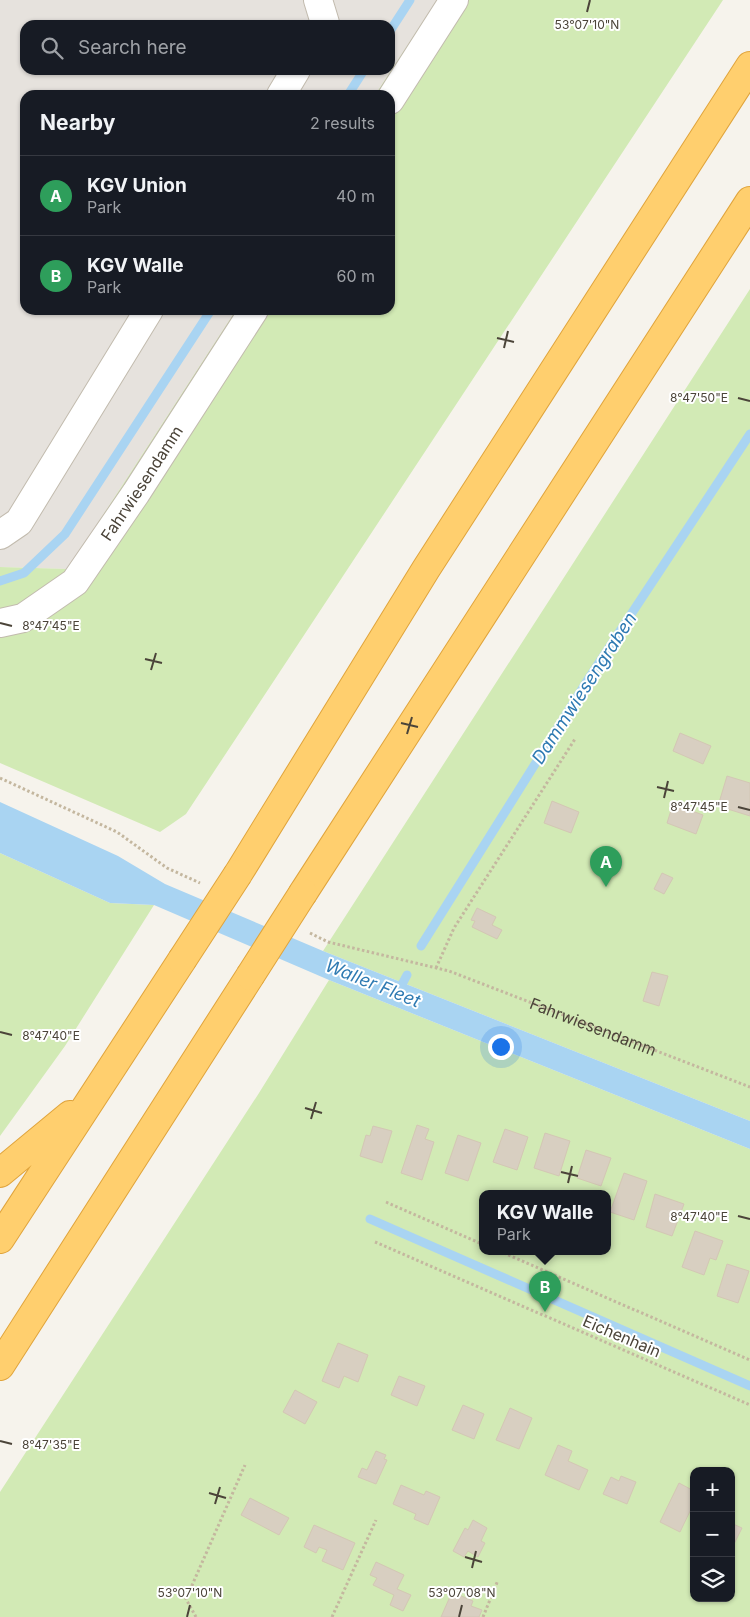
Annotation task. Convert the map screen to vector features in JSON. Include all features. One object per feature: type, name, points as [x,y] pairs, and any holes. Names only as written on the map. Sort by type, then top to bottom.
[{"type":"highway","points":[[0,1239],[238,874],[426,569],[750,66]]},
{"type":"highway","points":[[0,1366],[303,892],[750,201]]},
{"type":"highway","points":[[0,1173],[92,1096]]},
{"type":"street","points":[[318,0],[324,20]]},
{"type":"street","points":[[395,92],[454,0]]},
{"type":"street","points":[[284,90],[293,75]]},
{"type":"street","points":[[0,535],[19,522],[146,315]]},
{"type":"street","name":"Fahrwiesendamm","points":[[0,623],[23,618],[75,582],[136,494],[251,315]]},
{"type":"path","points":[[436,968],[454,928],[575,739]]},
{"type":"path","points":[[0,778],[117,832],[167,868]]},
{"type":"path","name":"Fahrwiesendamm","points":[[328,942],[449,971],[750,1087]]},
{"type":"path","points":[[386,1202],[479,1243]]},
{"type":"path","name":"Eichenhain","points":[[374,1242],[750,1405]]},
{"type":"path","points":[[508,1255],[750,1360]]},
{"type":"path","points":[[196,1617],[186,1599],[245,1465]]},
{"type":"path","points":[[332,1617],[376,1520]]},
{"type":"path","points":[[482,1617],[498,1580]]},
{"type":"shaded area","points":[[0,0],[437,0],[395,64],[395,20],[20,20],[20,75],[388,75],[378,90],[20,90],[20,315],[233,315],[68,569],[0,567]]},
{"type":"green space","points":[[437,0],[723,0],[186,814],[160,832],[0,763],[0,567],[68,569],[233,315],[395,315],[395,90],[378,90],[388,75],[395,75],[395,64]]},
{"type":"green space","points":[[750,289],[750,1121],[323,951]]},
{"type":"green space","points":[[0,853],[110,903],[154,905],[65,1046],[0,1136]]},
{"type":"green space","points":[[329,980],[750,1149],[750,1617],[0,1617],[0,1492],[259,1093]]},
{"type":"water","name":"Waller Fleet","points":[[0,802],[118,856],[165,884],[323,951],[750,1121],[750,1149],[329,980],[154,905],[110,903],[0,853]]},
{"type":"building","points":[[680,733],[711,746],[703,764],[673,751]]},
{"type":"building","points":[[727,776],[750,783],[750,816],[718,806]]},
{"type":"building","points":[[552,801],[579,812],[571,833],[544,823]]},
{"type":"building","points":[[673,804],[703,815],[696,834],[667,823]]},
{"type":"building","points":[[662,873],[673,878],[664,894],[654,889]]},
{"type":"building","points":[[477,908],[496,917],[492,925],[502,930],[497,939],[472,927],[475,921],[471,920]]},
{"type":"building","points":[[652,972],[668,976],[659,1006],[643,1001]]},
{"type":"building","points":[[417,1125],[429,1129],[425,1139],[434,1142],[422,1180],[401,1173]]},
{"type":"building","points":[[373,1126],[392,1131],[382,1163],[360,1156],[366,1135],[370,1136]]},
{"type":"building","points":[[505,1129],[528,1137],[517,1170],[493,1162]]},
{"type":"building","points":[[545,1133],[570,1141],[559,1176],[534,1168]]},
{"type":"building","points":[[458,1135],[481,1143],[468,1181],[445,1173]]},
{"type":"building","points":[[586,1150],[611,1158],[601,1186],[577,1178]]},
{"type":"building","points":[[624,1173],[647,1181],[634,1220],[611,1212]]},
{"type":"building","points":[[655,1194],[684,1204],[672,1236],[646,1227]]},
{"type":"building","points":[[695,1231],[723,1241],[716,1260],[710,1258],[704,1275],[682,1267]]},
{"type":"building","points":[[727,1264],[749,1271],[738,1303],[717,1296]]},
{"type":"building","points":[[338,1343],[368,1355],[358,1382],[344,1376],[339,1388],[322,1381]]},
{"type":"building","points":[[399,1376],[425,1386],[417,1406],[391,1395]]},
{"type":"building","points":[[295,1390],[317,1402],[305,1424],[283,1412]]},
{"type":"building","points":[[463,1405],[484,1414],[474,1439],[452,1430]]},
{"type":"building","points":[[510,1408],[532,1418],[519,1449],[496,1440]]},
{"type":"building","points":[[558,1445],[572,1451],[568,1461],[588,1470],[579,1490],[545,1475]]},
{"type":"building","points":[[376,1451],[386,1455],[384,1459],[387,1460],[376,1484],[358,1477],[362,1468],[367,1470]]},
{"type":"building","points":[[621,1476],[636,1482],[627,1504],[603,1494],[611,1477],[619,1481]]},
{"type":"building","points":[[679,1483],[690,1489],[690,1511],[680,1532],[660,1522]]},
{"type":"building","points":[[401,1485],[424,1495],[426,1491],[440,1497],[428,1525],[414,1519],[416,1514],[393,1504]]},
{"type":"building","points":[[250,1498],[289,1518],[279,1535],[241,1515]]},
{"type":"building","points":[[473,1520],[487,1528],[481,1541],[485,1543],[478,1557],[468,1551],[464,1557],[453,1551],[465,1528],[468,1530]]},
{"type":"building","points":[[314,1525],[355,1543],[343,1570],[322,1561],[327,1550],[319,1547],[316,1553],[304,1547]]},
{"type":"building","points":[[735,1525],[742,1528],[735,1542]]},
{"type":"building","points":[[376,1562],[404,1575],[397,1589],[411,1595],[403,1611],[390,1605],[394,1595],[373,1585],[377,1578],[370,1575]]},
{"type":"building","points":[[452,1592],[473,1601],[471,1606],[482,1610],[479,1617],[441,1617]]},
{"type":"waterway","points":[[395,23],[410,0]]},
{"type":"waterway","points":[[351,90],[361,75]]},
{"type":"waterway","points":[[0,581],[24,573],[65,534],[208,315]]},
{"type":"waterway","name":"Dammwiesengraben","points":[[421,946],[589,678],[750,434]]},
{"type":"waterway","name":"Dammwiesengraben","points":[[398,992],[407,975]]},
{"type":"waterway","points":[[370,1219],[750,1386]]},
{"type":"place","name":"KGV Union","points":[[606,887]]},
{"type":"place","name":"KGV Walle","points":[[545,1312]]}]
